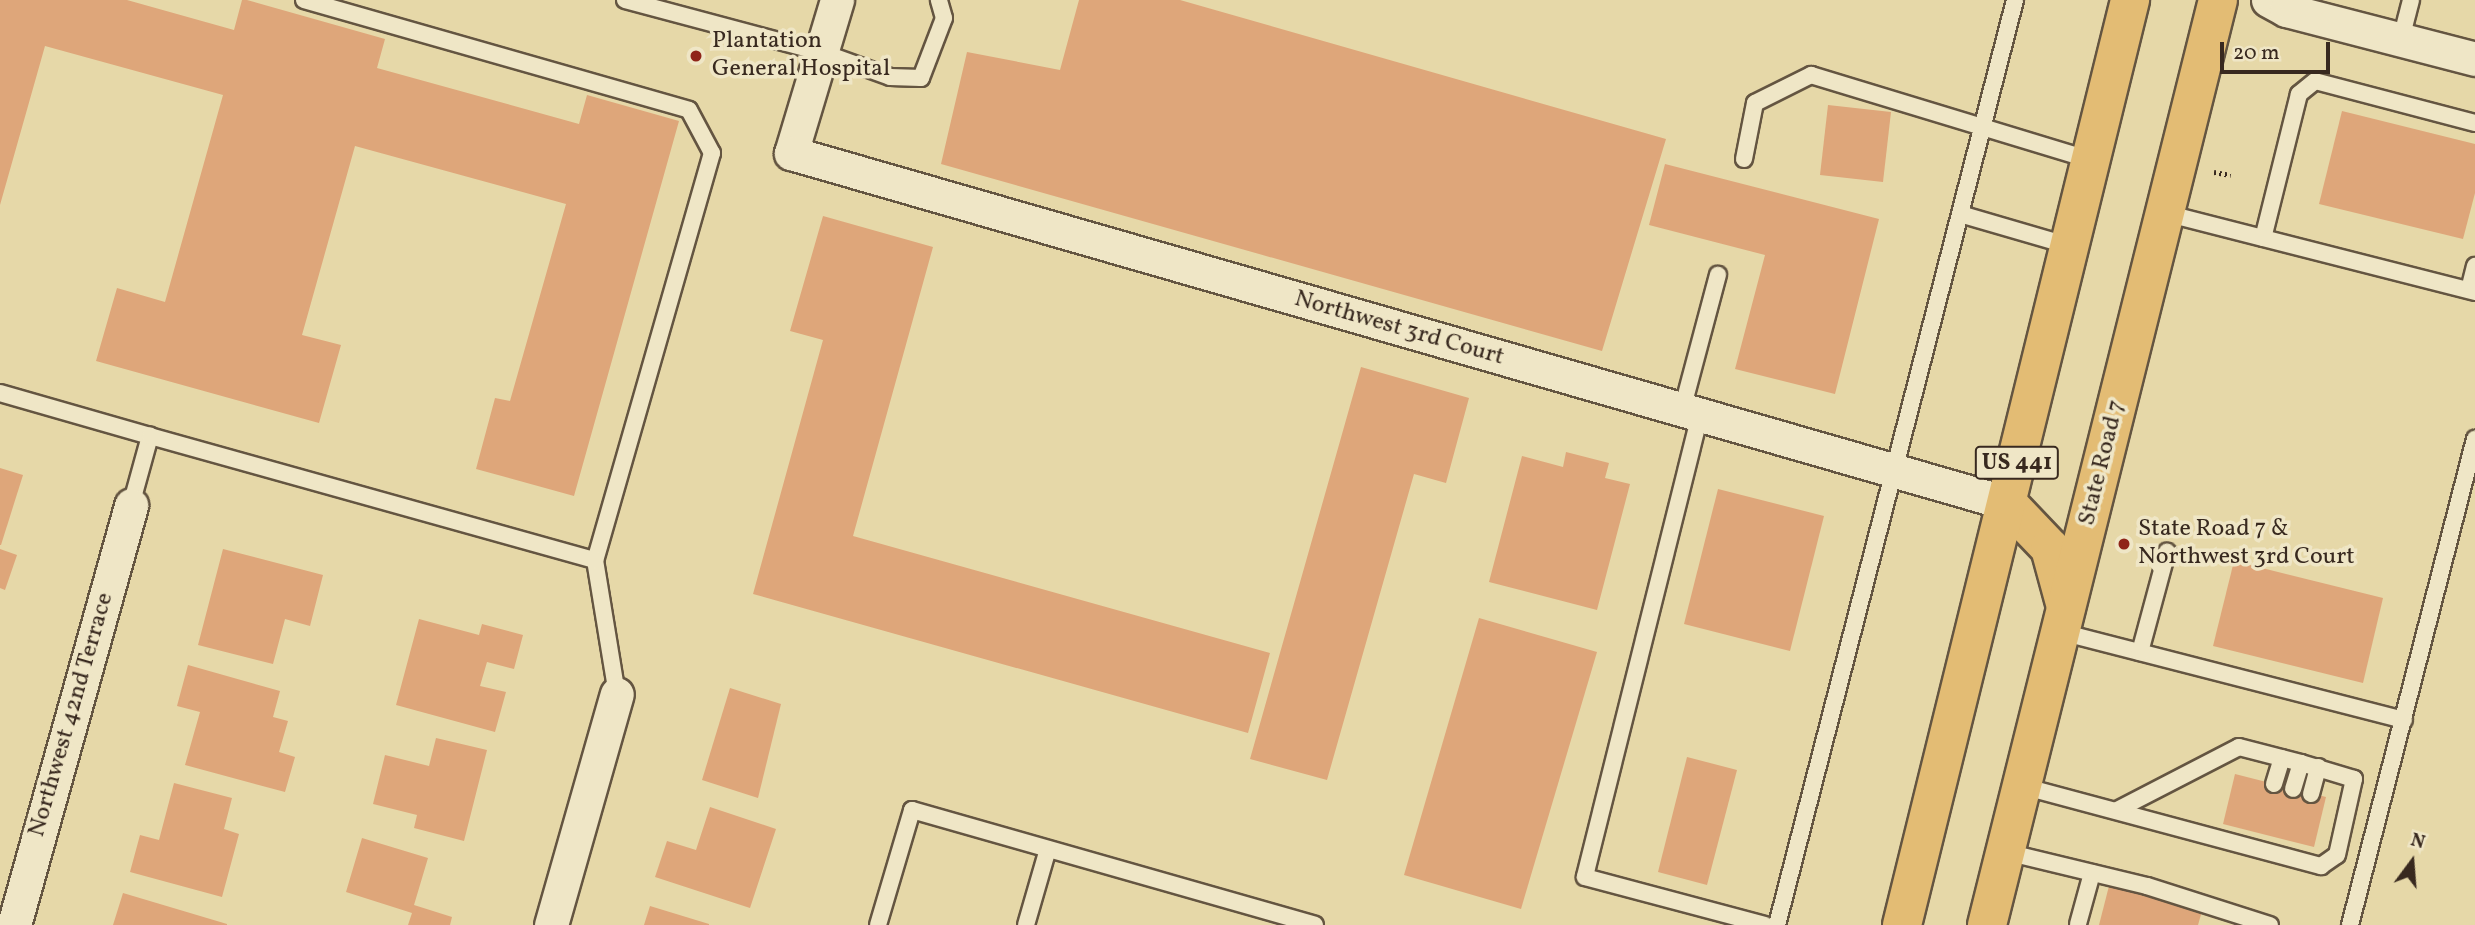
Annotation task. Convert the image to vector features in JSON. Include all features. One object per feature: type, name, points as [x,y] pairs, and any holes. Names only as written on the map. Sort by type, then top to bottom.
[{"type":"main road","name":"US 441","points":[[1902,925],[2130,0]]},
{"type":"main road","name":"State Road 7","points":[[1987,925],[2218,0]]},
{"type":"main road","points":[[2007,503],[2050,548],[2064,620]]},
{"type":"street","points":[[821,52],[837,0]]},
{"type":"street","points":[[2268,0],[2286,10],[2475,59]]},
{"type":"street","name":"Northwest 3rd Court","points":[[821,52],[791,153],[2007,503]]},
{"type":"street","name":"Northwest 42nd Terrace","points":[[14,925],[131,505]]},
{"type":"street","points":[[551,925],[617,694]]},
{"type":"lane","points":[[304,0],[689,110],[712,153],[595,560],[617,694]]},
{"type":"lane","points":[[625,0],[821,52],[890,77],[921,78],[944,18],[939,0]]},
{"type":"lane","points":[[1777,925],[2015,0]]},
{"type":"lane","points":[[2401,39],[2411,0]]},
{"type":"lane","points":[[1744,159],[1755,103],[1811,75],[2091,160]]},
{"type":"lane","points":[[2263,238],[2299,94],[2315,81],[2475,123]]},
{"type":"lane","points":[[2165,213],[2472,291],[2475,266]]},
{"type":"lane","points":[[1960,214],[2070,246]]},
{"type":"lane","points":[[1718,275],[1691,413],[1585,877],[1765,925]]},
{"type":"lane","points":[[0,393],[595,560]]},
{"type":"lane","points":[[131,505],[150,436]]},
{"type":"lane","points":[[2350,925],[2475,439]]},
{"type":"lane","points":[[2140,652],[2167,552]]},
{"type":"lane","points":[[2064,620],[2140,652],[2404,720]]},
{"type":"lane","points":[[2022,786],[2117,810],[2278,846],[2296,851],[2321,866],[2337,855],[2354,779],[2239,747],[2117,810]]},
{"type":"lane","points":[[2274,784],[2282,758]]},
{"type":"lane","points":[[2293,789],[2301,763]]},
{"type":"lane","points":[[2311,794],[2318,767]]},
{"type":"lane","points":[[878,925],[912,810],[1315,925]]},
{"type":"lane","points":[[1026,925],[1048,849]]},
{"type":"lane","points":[[2006,852],[2239,913],[2270,925]]},
{"type":"lane","points":[[2078,924],[2092,873]]},
{"type":"path","points":[[2210,171],[2231,175]]},
{"type":"building","points":[[0,0],[127,0],[234,30],[242,0],[247,0],[385,39],[377,68],[579,124],[587,95],[679,121],[574,496],[476,469],[495,398],[510,401],[566,204],[355,146],[302,335],[341,345],[319,423],[96,361],[117,288],[165,302],[223,95],[45,46],[0,205]]},
{"type":"building","points":[[1079,0],[1180,0],[1666,139],[1602,351],[941,164],[967,52],[1060,70]]},
{"type":"building","points":[[1828,105],[1891,112],[1883,182],[1820,175]]},
{"type":"building","points":[[2342,111],[2475,144],[2475,193],[2463,239],[2319,204]]},
{"type":"building","points":[[1665,164],[1879,219],[1835,394],[1735,369],[1765,255],[1649,225]]},
{"type":"building","points":[[823,216],[933,247],[853,536],[1270,653],[1248,733],[753,594],[823,340],[790,331]]},
{"type":"building","points":[[1361,367],[1469,398],[1446,483],[1414,474],[1327,780],[1250,759]]},
{"type":"building","points":[[1566,452],[1609,463],[1605,478],[1630,484],[1597,610],[1489,582],[1522,456],[1563,467]]},
{"type":"building","points":[[0,468],[23,475],[1,545],[0,545]]},
{"type":"building","points":[[1718,489],[1824,516],[1790,651],[1684,624]]},
{"type":"building","points":[[0,549],[17,555],[5,590],[0,588]]},
{"type":"building","points":[[223,549],[323,575],[310,626],[285,619],[273,664],[198,645]]},
{"type":"building","points":[[2234,561],[2383,598],[2363,683],[2213,646]]},
{"type":"building","points":[[1479,618],[1597,652],[1521,909],[1404,875]]},
{"type":"building","points":[[419,619],[479,635],[482,624],[523,635],[514,669],[487,662],[480,686],[506,692],[495,732],[396,705]]},
{"type":"building","points":[[188,665],[280,691],[273,717],[288,721],[279,752],[295,757],[285,792],[185,765],[200,712],[177,706]]},
{"type":"building","points":[[730,688],[781,704],[758,798],[702,780]]},
{"type":"building","points":[[436,738],[487,750],[464,841],[414,828],[417,815],[373,804],[385,755],[429,766]]},
{"type":"building","points":[[1687,757],[1737,770],[1707,885],[1658,872]]},
{"type":"building","points":[[2235,774],[2326,797],[2314,847],[2223,824]]},
{"type":"building","points":[[174,783],[232,798],[224,829],[239,834],[222,897],[130,872],[140,835],[159,840]]},
{"type":"building","points":[[710,807],[776,829],[750,908],[655,877],[667,841],[696,850]]},
{"type":"building","points":[[362,838],[428,858],[414,905],[452,917],[450,925],[408,925],[412,913],[346,892]]},
{"type":"building","points":[[2109,886],[2202,911],[2198,925],[2099,925]]},
{"type":"building","points":[[123,893],[227,924],[227,925],[113,925]]},
{"type":"building","points":[[650,906],[709,924],[709,925],[644,925]]},
{"type":"place","name":"Plantation General Hospital","points":[[696,56]]},
{"type":"place","name":"State Road 7 & Northwest 3rd Court","points":[[2124,544]]}]
